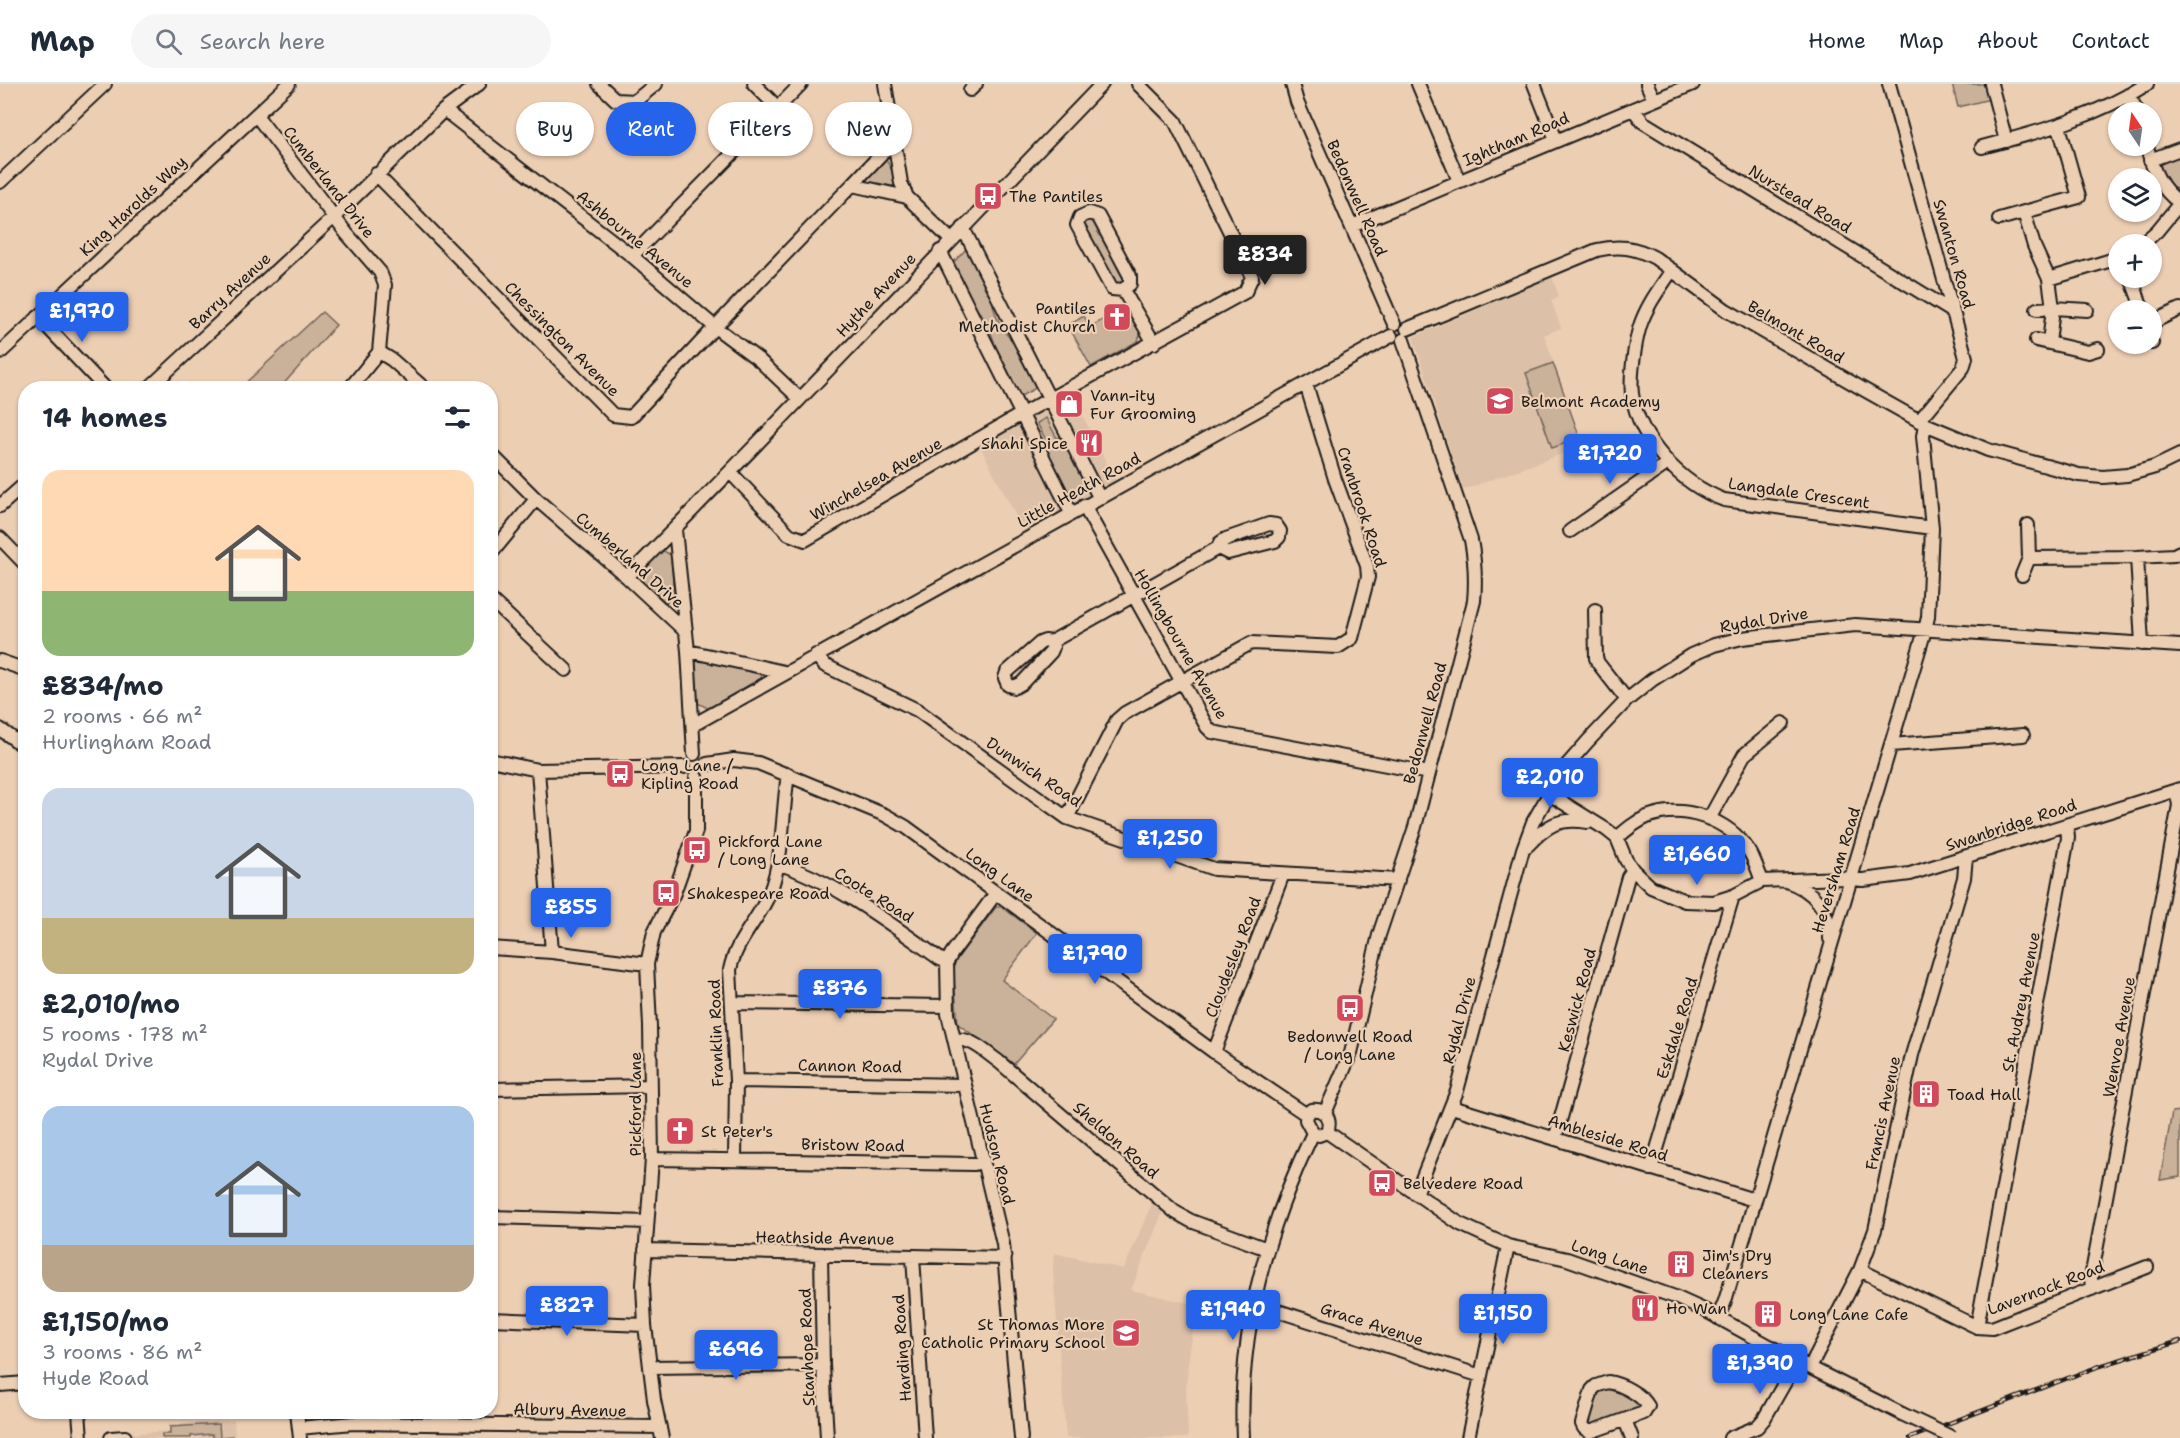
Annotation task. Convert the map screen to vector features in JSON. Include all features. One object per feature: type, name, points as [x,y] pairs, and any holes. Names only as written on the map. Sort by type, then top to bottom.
[{"type":"street","points":[[0,182],[105,84]]},
{"type":"street","name":"King Harolds Way","points":[[0,352],[289,84]]},
{"type":"street","name":"Barry Avenue","points":[[157,381],[334,217],[444,110],[479,84]]},
{"type":"street","points":[[599,84],[616,100],[635,101],[656,84]]},
{"type":"street","points":[[754,84],[772,102]]},
{"type":"street","points":[[784,102],[801,84]]},
{"type":"street","points":[[885,84],[888,102]]},
{"type":"street","name":"Hythe Avenue","points":[[627,578],[731,473],[940,251],[1102,84]]},
{"type":"street","points":[[1020,415],[1154,344],[1245,292],[1252,277],[1174,121],[1138,84]]},
{"type":"street","name":"Bedonwell Road","points":[[1292,84],[1297,102],[1399,332],[1471,540],[1476,566],[1474,601],[1415,827],[1379,934],[1351,1053],[1325,1113]]},
{"type":"street","points":[[1418,84],[1459,181]]},
{"type":"street","points":[[1534,84],[1556,140]]},
{"type":"street","points":[[1647,84],[1654,100]]},
{"type":"street","name":"Ightham Road","points":[[1352,226],[1693,84]]},
{"type":"street","name":"Swanton Road","points":[[1889,84],[1966,358],[1962,368],[1922,422]]},
{"type":"street","points":[[1991,84],[2006,141]]},
{"type":"street","points":[[1982,147],[2059,126],[2096,112],[2146,84]]},
{"type":"street","points":[[2128,95],[2132,102]]},
{"type":"street","name":"Nurstead Road","points":[[1633,109],[1643,122],[1953,312]]},
{"type":"street","name":"Ashbourne Avenue","points":[[444,110],[632,256],[715,327],[759,360],[800,399]]},
{"type":"street","name":"Cumberland Drive","points":[[256,115],[334,217],[380,272],[384,280],[379,352]]},
{"type":"street","points":[[1999,219],[2079,197],[2059,126]]},
{"type":"street","points":[[2150,160],[2180,149]]},
{"type":"street","points":[[632,256],[731,156]]},
{"type":"street","name":"Chessington Avenue","points":[[376,174],[613,415],[631,417],[879,156]]},
{"type":"street","points":[[897,156],[901,183],[907,197],[951,240]]},
{"type":"street","points":[[2149,156],[2156,177],[2180,203],[2154,234]]},
{"type":"street","points":[[852,185],[907,197]]},
{"type":"street","points":[[2024,212],[2034,246],[2049,279],[2054,308],[2049,343]]},
{"type":"street","points":[[1089,213],[1098,216],[1130,276],[1130,284],[1123,290],[1112,289],[1077,225],[1080,217],[1089,213]]},
{"type":"street","points":[[963,228],[1099,497]]},
{"type":"street","name":"Belmont Road","points":[[1399,332],[1591,252],[1611,247],[1623,247],[1644,252],[1726,310],[1922,422],[1988,450],[2079,475],[2127,475],[2155,467],[2180,455]]},
{"type":"street","points":[[940,251],[1071,513]]},
{"type":"street","points":[[2049,279],[2108,261]]},
{"type":"street","name":"Langdale Crescent","points":[[1672,270],[1652,298],[1640,326],[1632,393],[1638,416],[1653,443],[1668,463],[1690,483],[1724,500],[1932,528]]},
{"type":"street","points":[[1123,290],[1154,344]]},
{"type":"street","points":[[2037,309],[2087,310]]},
{"type":"street","points":[[2162,318],[2180,309]]},
{"type":"street","points":[[38,317],[98,381]]},
{"type":"street","name":"Little Heath Road","points":[[693,725],[784,672],[1399,332]]},
{"type":"street","points":[[2036,340],[2088,352],[2098,349]]},
{"type":"street","points":[[356,381],[379,352],[392,360],[415,381]]},
{"type":"street","name":"Cranbrook Road","points":[[1067,818],[1117,720],[1125,713],[1251,643],[1338,647],[1346,644],[1352,638],[1368,577],[1367,566],[1335,479],[1305,384]]},
{"type":"street","name":"Winchelsea Avenue","points":[[731,473],[789,534],[805,540],[1020,415]]},
{"type":"street","name":"Heversham Road","points":[[1718,1318],[1725,1301],[1928,617],[1932,528],[1922,422]]},
{"type":"street","name":"Cumberland Drive","points":[[498,461],[536,499],[685,631],[694,754]]},
{"type":"street","points":[[1569,531],[1668,463]]},
{"type":"street","points":[[0,507],[18,490]]},
{"type":"street","points":[[498,545],[536,499]]},
{"type":"street","name":"Hollingbourne Avenue","points":[[1084,506],[1207,727],[1212,732],[1429,773]]},
{"type":"street","points":[[2022,575],[2029,558],[2028,525]]},
{"type":"street","points":[[675,530],[685,631]]},
{"type":"street","points":[[0,538],[18,557]]},
{"type":"street","points":[[1051,642],[1218,548]]},
{"type":"street","points":[[2029,558],[2137,557],[2174,555],[2180,552]]},
{"type":"street","points":[[2137,557],[2142,644]]},
{"type":"street","points":[[498,606],[566,670]]},
{"type":"street","points":[[1595,610],[1596,658],[1627,700]]},
{"type":"street","name":"Rydal Drive","points":[[1416,1194],[1452,1107],[1523,849],[1533,822],[1567,765],[1627,700],[1652,680],[1691,655],[1714,645],[1733,640],[1855,625],[2180,646]]},
{"type":"street","points":[[688,651],[784,672]]},
{"type":"street","name":"Dunwich Road","points":[[816,655],[824,666],[917,711],[1067,818],[1214,869],[1398,880]]},
{"type":"street","points":[[0,662],[18,668]]},
{"type":"street","points":[[1709,819],[1744,754],[1783,723]]},
{"type":"street","points":[[0,729],[18,742]]},
{"type":"street","points":[[1891,745],[2023,735]]},
{"type":"street","points":[[694,754],[702,757],[706,764],[704,773],[696,777],[688,775],[684,767],[686,759],[694,754]]},
{"type":"street","name":"Long Lane","points":[[706,764],[734,760],[758,763],[885,815],[906,827],[1214,1052],[1306,1115]]},
{"type":"street","points":[[498,762],[538,770],[684,767]]},
{"type":"street","points":[[538,770],[552,952]]},
{"type":"street","name":"Franklin Road","points":[[735,1159],[736,1081],[730,970],[740,941],[764,907],[778,863],[788,774]]},
{"type":"street","name":"Pickford Lane","points":[[661,1433],[654,1400],[645,1325],[643,1285],[652,1159],[647,964],[654,932],[674,893],[696,831],[696,777]]},
{"type":"street","name":"Swanbridge Road","points":[[1762,881],[1863,880],[1910,874],[2178,790]]},
{"type":"street","name":"Wenvoe Avenue","points":[[2092,1289],[2091,1278],[2178,805],[2178,790]]},
{"type":"street","points":[[1549,794],[1617,838],[1633,870],[1651,887],[1685,901],[1714,902],[1733,896],[1762,881],[1750,853],[1742,842],[1731,832],[1709,819],[1677,812],[1663,813],[1647,817],[1631,825],[1617,838]]},
{"type":"street","points":[[1523,849],[1553,824],[1574,820],[1595,823]]},
{"type":"street","name":"St. Audrey Avenue","points":[[1977,1327],[2068,838],[2067,825]]},
{"type":"street","name":"Francis Avenue","points":[[1810,1367],[1860,1270],[1875,1230],[1912,1055],[1964,878],[1966,857]]},
{"type":"street","name":"Coote Road","points":[[778,863],[819,880],[856,900],[940,959],[948,962]]},
{"type":"street","name":"Keswick Road","points":[[1555,1139],[1628,877],[1633,870]]},
{"type":"street","name":"Cloudesley Road","points":[[1214,1052],[1283,874]]},
{"type":"street","points":[[1781,880],[1805,889],[1818,901],[1829,924],[1831,946]]},
{"type":"street","points":[[948,962],[952,952],[996,893]]},
{"type":"street","name":"Eskdale Road","points":[[1651,1169],[1733,896]]},
{"type":"street","points":[[498,949],[552,952],[647,964]]},
{"type":"street","name":"Hudson Road","points":[[948,962],[947,1006],[1005,1258],[1021,1438]]},
{"type":"street","points":[[733,1003],[947,1006]]},
{"type":"street","name":"Sheldon Road","points":[[954,1040],[962,1039],[971,1042],[998,1061],[1175,1212],[1191,1221],[1267,1249]]},
{"type":"street","name":"Cannon Road","points":[[736,1081],[964,1085]]},
{"type":"street","points":[[498,1089],[651,1086]]},
{"type":"street","name":"Ambleside Road","points":[[1452,1107],[1754,1200]]},
{"type":"street","points":[[1318,1109],[1325,1113],[1328,1119],[1327,1132],[1319,1135],[1313,1133],[1306,1120],[1306,1115],[1311,1110],[1318,1109]]},
{"type":"street","name":"Long Lane","points":[[1327,1132],[1460,1224],[1508,1246],[1567,1259],[1675,1297],[1953,1438]]},
{"type":"street","points":[[1244,1438],[1243,1390],[1254,1303],[1267,1249],[1282,1205],[1313,1133]]},
{"type":"street","name":"Bristow Road","points":[[652,1159],[974,1164],[982,1162]]},
{"type":"street","points":[[498,1217],[647,1222]]},
{"type":"street","points":[[1468,1438],[1508,1246]]},
{"type":"street","name":"Heathside Avenue","points":[[645,1250],[1005,1258]]},
{"type":"street","name":"Stanhope Road","points":[[821,1254],[827,1438]]},
{"type":"street","name":"Harding Road","points":[[913,1257],[925,1438]]},
{"type":"street","name":"Lavernock Road","points":[[1860,1270],[1977,1327],[1992,1328],[2147,1267]]},
{"type":"street","name":"Grace Avenue","points":[[1254,1303],[1481,1376]]},
{"type":"street","points":[[498,1319],[645,1325]]},
{"type":"street","points":[[1730,1438],[1757,1427],[1764,1419],[1797,1360]]},
{"type":"street","points":[[650,1367],[823,1365]]},
{"type":"street","points":[[1608,1382],[1615,1383],[1644,1399],[1648,1406],[1644,1413],[1625,1420],[1590,1432],[1584,1428],[1582,1424],[1592,1390],[1596,1386],[1608,1382]]},
{"type":"street","points":[[0,1385],[18,1384]]},
{"type":"street","points":[[80,1419],[81,1438]]},
{"type":"street","points":[[1625,1420],[1632,1438]]},
{"type":"street","name":"Albury Avenue","points":[[299,1433],[353,1423],[661,1433]]},
{"type":"street","points":[[111,1438],[125,1437]]},
{"type":"shaded area","points":[[1952,84],[1986,84],[1990,99],[1958,107]]},
{"type":"shaded area","points":[[2180,154],[2180,197],[2164,178],[2159,165]]},
{"type":"shaded area","points":[[884,158],[897,181],[894,186],[869,184],[868,177]]},
{"type":"shaded area","points":[[1089,213],[1130,284],[1112,289],[1080,217]]},
{"type":"shaded area","points":[[967,248],[993,297],[994,309],[999,322],[1015,342],[1038,387],[1017,398],[995,352],[994,340],[988,327],[981,314],[972,306],[952,264]]},
{"type":"shaded area","name":"Belmont Academy","points":[[1552,277],[1559,297],[1551,300],[1561,328],[1544,335],[1584,446],[1463,490],[1413,337]]},
{"type":"shaded area","points":[[1126,307],[1141,332],[1138,341],[1091,367],[1068,325],[1084,316],[1090,327]]},
{"type":"shaded area","points":[[322,312],[336,325],[286,381],[248,381]]},
{"type":"shaded area","points":[[1553,363],[1580,438],[1552,448],[1526,373]]},
{"type":"shaded area","points":[[1071,393],[1118,485],[1024,532],[978,442]]},
{"type":"shaded area","points":[[1046,418],[1057,438],[1063,436],[1088,486],[1068,496],[1042,446],[1047,442],[1037,423]]},
{"type":"shaded area","points":[[662,550],[671,555],[674,597],[666,602],[643,583],[641,572]]},
{"type":"shaded area","points":[[698,659],[759,671],[762,674],[761,678],[709,709],[698,703],[695,663]]},
{"type":"shaded area","points":[[996,907],[1002,907],[1037,933],[1002,980],[1053,1019],[1014,1064],[958,1024],[953,968],[956,960]]},
{"type":"shaded area","points":[[2180,1111],[2180,1177],[2160,1180],[2172,1112]]},
{"type":"shaded area","name":"St Thomas More Catholic Primary School","points":[[1152,1203],[1163,1211],[1131,1290],[1197,1305],[1186,1389],[1188,1438],[1066,1438],[1053,1271],[1054,1253],[1124,1269]]},
{"type":"shaded area","points":[[1610,1386],[1640,1402],[1642,1408],[1592,1427],[1586,1424],[1595,1391]]},
{"type":"shaded area","points":[[234,1420],[235,1438],[126,1438],[126,1434],[169,1431],[169,1425]]},
{"type":"shaded area","points":[[219,1424],[220,1437],[232,1436],[232,1438],[213,1438],[212,1434],[191,1436],[191,1438],[162,1438],[162,1434],[170,1434],[170,1427]]},
{"type":"railway","points":[[1910,1438],[2097,1367],[2180,1341]]},
{"type":"place","name":"The Pantiles","points":[[988,196]]},
{"type":"place","name":"Pantiles Methodist Church","points":[[1117,317]]},
{"type":"place","name":"Belmont Academy","points":[[1500,401]]},
{"type":"place","name":"Vann-ity Fur Grooming","points":[[1069,404]]},
{"type":"place","name":"Shahi Spice","points":[[1089,443]]},
{"type":"place","name":"Long Lane / Kipling Road","points":[[620,774]]},
{"type":"place","name":"Pickford Lane / Long Lane","points":[[697,850]]},
{"type":"place","name":"Shakespeare Road","points":[[666,893]]},
{"type":"place","name":"Bedonwell Road / Long Lane","points":[[1350,1008]]},
{"type":"place","name":"Toad Hall","points":[[1926,1094]]},
{"type":"place","name":"St Peter's","points":[[680,1131]]},
{"type":"place","name":"Belvedere Road","points":[[1382,1183]]},
{"type":"place","name":"Jim's Dry Cleaners","points":[[1681,1264]]},
{"type":"place","name":"Ho Wan","points":[[1645,1308]]},
{"type":"place","name":"Long Lane Cafe","points":[[1768,1314]]},
{"type":"place","name":"St Thomas More Catholic Primary School","points":[[1126,1333]]}]
